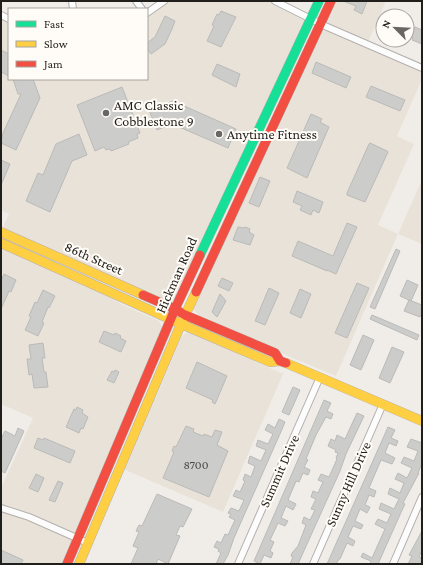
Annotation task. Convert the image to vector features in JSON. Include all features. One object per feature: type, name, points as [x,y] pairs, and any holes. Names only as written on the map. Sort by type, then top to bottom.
[{"type":"main road","name":"Hickman Road","points":[[67,564],[175,310],[319,1]]},
{"type":"main road","name":"Hickman Road","points":[[78,564],[185,315],[331,1]]},
{"type":"main road","name":"86th Street","points":[[1,232],[275,354],[280,361],[270,362],[181,324],[1,243]]},
{"type":"main road","points":[[280,361],[422,421]]},
{"type":"street","points":[[148,12],[164,1]]},
{"type":"street","points":[[275,1],[320,24],[422,68]]},
{"type":"street","name":"Summit Drive","points":[[238,564],[320,377]]},
{"type":"street","name":"Sunny Hill Drive","points":[[313,564],[383,404]]},
{"type":"street","points":[[393,564],[422,497]]},
{"type":"street","points":[[1,508],[19,513],[88,543]]},
{"type":"shaded area","points":[[164,1],[275,1],[311,19],[175,309],[1,231],[9,214],[1,210],[1,15],[8,18],[8,80],[148,80],[148,12]]},
{"type":"shaded area","points":[[334,1],[386,1],[383,8],[375,8],[375,26],[368,42],[329,24],[326,19]]},
{"type":"shaded area","points":[[322,31],[327,31],[342,37],[422,71],[422,79],[397,136],[414,144],[378,225],[398,234],[336,376],[259,344],[238,332],[198,315],[193,308]]},
{"type":"shaded area","points":[[422,180],[422,244],[398,234]]},
{"type":"shaded area","points":[[1,247],[159,321],[162,327],[63,564],[1,564],[1,488],[33,418],[1,404]]},
{"type":"shaded area","points":[[188,332],[216,343],[281,373],[284,372],[223,512],[123,469],[143,420],[157,395],[181,338]]},
{"type":"building","points":[[343,1],[367,1],[362,14],[354,10],[356,6]]},
{"type":"building","points":[[221,11],[236,17],[221,47],[207,41],[214,26],[212,25],[217,14],[219,15]]},
{"type":"building","points":[[165,16],[175,21],[165,44],[151,54],[148,50],[148,42],[155,37]]},
{"type":"building","points":[[415,27],[422,30],[422,44],[415,41]]},
{"type":"building","points":[[1,50],[8,54],[8,76],[1,72]]},
{"type":"building","points":[[316,62],[351,77],[346,88],[312,73]]},
{"type":"building","points":[[217,64],[240,74],[236,87],[212,75]]},
{"type":"building","points":[[13,80],[33,80],[40,98],[16,150],[1,143],[3,133],[21,94],[18,94]]},
{"type":"building","points":[[371,86],[405,100],[400,111],[366,97]]},
{"type":"building","name":"AMC Classic Cobblestone 9","points":[[122,87],[140,133],[137,134],[138,138],[128,142],[129,144],[111,151],[110,149],[106,150],[104,147],[95,151],[77,105]]},
{"type":"building","points":[[173,101],[236,129],[228,148],[172,124],[157,130],[149,110]]},
{"type":"building","points":[[311,114],[322,119],[320,122],[329,127],[307,178],[287,168]]},
{"type":"building","points":[[79,134],[87,155],[72,161],[50,212],[26,201],[38,173],[43,175],[56,144]]},
{"type":"building","points":[[370,143],[388,152],[365,202],[347,195],[347,193]]},
{"type":"building","points":[[1,160],[10,164],[1,185]]},
{"type":"building","points":[[260,177],[270,181],[259,207],[249,203]]},
{"type":"building","points":[[297,191],[323,202],[319,213],[313,210],[311,215],[300,210],[302,206],[293,202]]},
{"type":"building","points":[[347,223],[357,227],[336,274],[292,256],[298,241],[333,256]]},
{"type":"building","points":[[238,227],[250,229],[249,232],[254,235],[250,245],[233,240]]},
{"type":"building","points":[[396,249],[400,251],[375,309],[370,307]]},
{"type":"building","points":[[4,274],[16,280],[1,309],[1,281]]},
{"type":"building","points":[[222,278],[233,283],[229,291],[218,286]]},
{"type":"building","points":[[407,280],[418,285],[411,301],[400,296]]},
{"type":"building","points":[[357,283],[369,288],[347,338],[335,333]]},
{"type":"building","points":[[269,288],[279,293],[265,325],[255,321]]},
{"type":"building","points":[[300,289],[311,294],[301,318],[290,313]]},
{"type":"building","points":[[43,290],[55,296],[49,308],[48,307],[42,322],[44,323],[38,336],[25,330],[31,317],[29,316],[35,302],[37,303]]},
{"type":"building","points":[[220,294],[226,301],[217,317],[212,312]]},
{"type":"building","points":[[409,300],[422,305],[420,317],[404,311]]},
{"type":"building","points":[[372,315],[419,335],[417,340],[370,319]]},
{"type":"building","points":[[104,331],[114,335],[115,333],[126,341],[121,352],[99,342]]},
{"type":"building","points":[[363,335],[374,340],[361,370],[350,365]]},
{"type":"building","points":[[43,343],[45,358],[42,358],[48,387],[34,388],[32,374],[29,375],[27,359],[31,359],[29,345]]},
{"type":"building","points":[[392,347],[404,352],[390,383],[379,378]]},
{"type":"building","points":[[197,362],[227,376],[215,404],[212,402],[213,400],[186,388]]},
{"type":"building","points":[[115,370],[119,372],[114,383],[107,380],[112,371],[114,372]]},
{"type":"building","points":[[293,387],[300,390],[289,415],[282,412]]},
{"type":"building","points":[[324,400],[331,403],[327,411],[333,414],[331,419],[326,417],[316,435],[306,459],[308,460],[304,467],[310,470],[308,475],[303,473],[299,482],[296,481],[288,500],[296,504],[293,510],[286,506],[281,518],[288,521],[285,526],[278,523],[270,540],[274,542],[270,551],[273,553],[271,558],[264,555],[260,564],[254,561]]},
{"type":"building","points":[[77,407],[83,410],[82,413],[88,417],[83,429],[81,428],[79,433],[66,427],[74,409],[76,410]]},
{"type":"building","points":[[357,413],[364,416],[346,454],[340,471],[298,564],[290,564],[293,557],[291,556],[292,553],[298,546],[306,525],[302,523],[304,517],[310,520],[315,510],[311,509],[316,499],[311,497],[313,491],[318,493],[323,482],[318,480],[321,474],[329,477],[337,459],[338,453],[335,452],[336,450],[328,446],[331,439],[335,441],[337,435],[345,439]]},
{"type":"building","points":[[279,419],[285,422],[228,555],[223,564],[216,564],[221,553],[218,551],[219,549],[214,547],[217,541],[221,543],[225,534],[228,535],[235,520],[229,517],[231,514],[228,513],[231,508],[239,511],[244,500],[233,496],[236,490],[240,492],[245,481],[243,480],[245,474],[251,477],[255,466],[248,463],[250,456],[261,461],[266,450],[256,446],[258,440],[268,444],[273,434],[265,430],[268,424],[275,428]]},
{"type":"building","points":[[186,426],[194,429],[193,432],[203,436],[204,434],[212,437],[215,430],[222,432],[217,445],[228,451],[209,497],[163,478],[174,452],[172,451],[174,446],[176,447]]},
{"type":"building","points":[[388,427],[395,430],[391,438],[398,441],[396,446],[389,443],[385,453],[395,458],[392,464],[381,460],[369,488],[376,491],[374,497],[369,495],[365,505],[370,507],[367,513],[360,509],[355,521],[363,525],[361,529],[353,526],[348,537],[355,541],[353,546],[347,543],[340,559],[336,564],[327,564]]},
{"type":"building","points":[[18,428],[24,431],[5,473],[1,471],[1,439],[5,431],[15,436]]},
{"type":"building","points":[[38,438],[43,440],[44,438],[75,451],[70,463],[34,448]]},
{"type":"building","points":[[411,439],[422,443],[422,463],[419,473],[403,503],[405,504],[378,564],[370,564],[371,561],[361,557],[363,553],[372,558],[385,529],[375,524],[378,519],[387,523],[391,514],[379,509],[381,503],[394,509],[399,499],[388,494],[390,488],[400,493],[404,483],[395,479],[398,473],[407,478],[412,468],[401,463],[404,457],[414,461],[418,451],[407,447]]},
{"type":"building","points":[[36,474],[44,478],[38,492],[29,488]]},
{"type":"building","points":[[58,481],[63,483],[55,502],[49,500]]},
{"type":"building","points":[[157,494],[192,509],[183,527],[180,526],[176,535],[180,536],[168,564],[158,559],[156,564],[131,564],[138,548],[133,546],[139,532],[136,531],[139,525],[142,526]]},
{"type":"building","points":[[422,531],[422,550],[419,557],[422,558],[422,564],[408,564],[412,556],[409,555]]},
{"type":"building","points":[[1,550],[23,560],[21,564],[1,564]]},
{"type":"traffic: fast","points":[[200,255],[319,1]]},
{"type":"traffic: slow","points":[[1,232],[143,295]]},
{"type":"traffic: slow","points":[[1,243],[181,324],[270,362],[280,361]]},
{"type":"traffic: slow","points":[[79,564],[196,292]]},
{"type":"traffic: slow","points":[[286,363],[422,421]]},
{"type":"traffic: jam","points":[[196,292],[331,1]]},
{"type":"traffic: jam","points":[[67,564],[175,309],[200,255]]},
{"type":"traffic: jam","points":[[143,295],[185,315],[275,353],[280,361],[286,363]]},
{"type":"place","name":"AMC Classic Cobblestone 9","points":[[106,113]]},
{"type":"place","name":"Anytime Fitness","points":[[219,134]]}]
